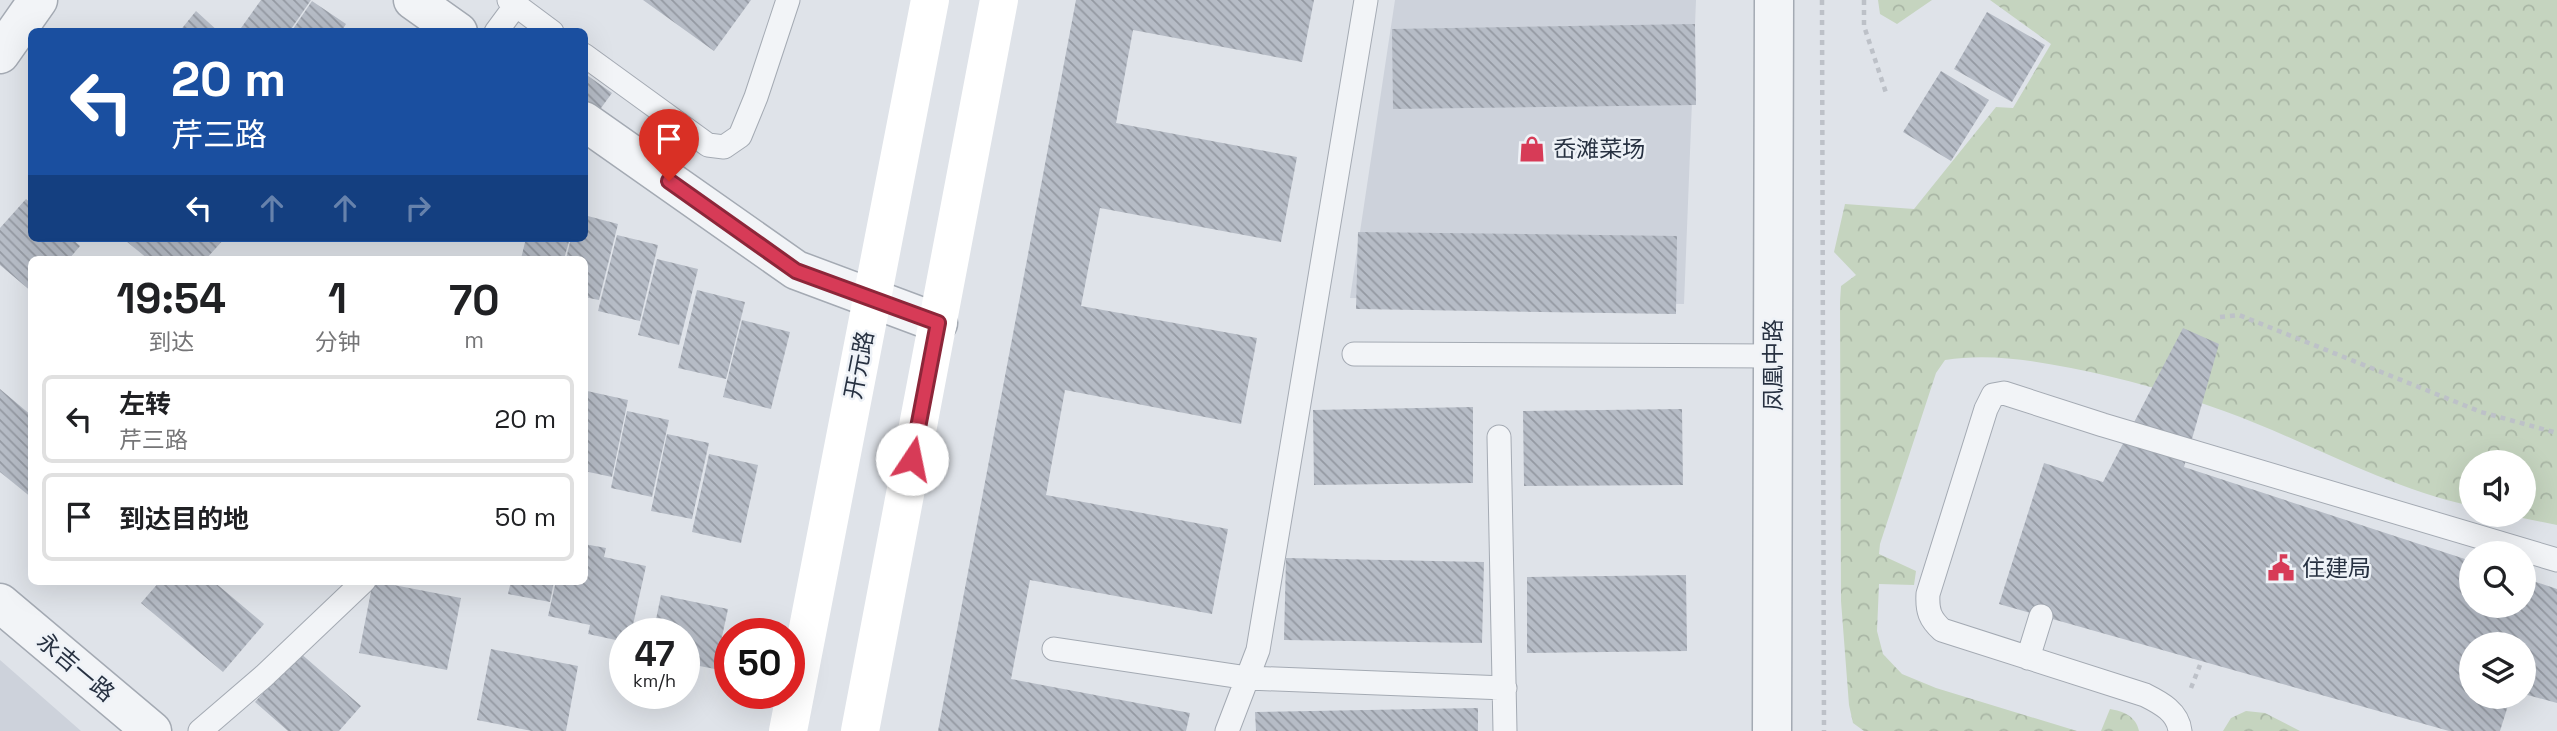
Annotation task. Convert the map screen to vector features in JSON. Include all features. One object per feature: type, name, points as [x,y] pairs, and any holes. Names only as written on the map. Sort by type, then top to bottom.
[{"type":"main road","name":"开元路","points":[[788,731],[930,0]]},
{"type":"main road","points":[[860,731],[999,0]]},
{"type":"street","points":[[0,54],[38,0]]},
{"type":"street","points":[[413,0],[452,28]]},
{"type":"street","name":"凤凰中路","points":[[1772,731],[1774,0]]},
{"type":"street","points":[[588,124],[796,271],[938,323]]},
{"type":"street","name":"永吉一路","points":[[0,603],[152,731]]},
{"type":"lane","points":[[588,58],[708,145],[724,147],[740,136],[756,97],[788,0]]},
{"type":"lane","points":[[1227,731],[1258,650],[1366,0]]},
{"type":"lane","points":[[498,28],[512,2],[547,28]]},
{"type":"lane","points":[[1354,354],[1773,356]]},
{"type":"lane","points":[[2180,731],[2175,715],[2163,704],[2145,695],[1942,630],[1932,621],[1927,608],[1934,573],[1986,408],[1993,395],[2004,393],[2557,560]]},
{"type":"lane","points":[[1499,438],[1505,731]]},
{"type":"lane","points":[[200,731],[264,676],[360,585]]},
{"type":"lane","points":[[2028,657],[2041,616]]},
{"type":"lane","points":[[1054,649],[1248,678],[1504,688]]},
{"type":"path","points":[[1822,0],[1824,731]]},
{"type":"path","points":[[1864,0],[1864,26],[1887,96]]},
{"type":"path","points":[[2220,317],[2239,315],[2481,412],[2557,433]]},
{"type":"shaded area","name":"岙滩菜场","points":[[1395,0],[1696,0],[1684,304],[1350,298]]},
{"type":"shaded area","points":[[0,660],[81,731],[0,731]]},
{"type":"green space","points":[[1878,0],[1932,0],[1897,24],[1880,14]]},
{"type":"green space","points":[[1990,0],[2557,0],[2557,525],[2536,521],[2536,450],[2459,450],[2459,503],[2376,476],[2255,423],[2149,386],[2024,360],[1977,357],[1945,360],[1936,373],[1880,544],[1879,554],[1916,571],[1914,585],[1879,584],[1877,631],[1883,654],[1902,674],[1936,688],[2077,731],[1864,731],[1853,723],[1849,705],[1841,601],[1840,302],[1841,286],[1856,275],[1834,252],[1845,204],[1914,209],[1996,107],[2013,108],[2051,44]]},
{"type":"green space","points":[[2110,709],[2128,715],[2139,731],[2101,731]]},
{"type":"green space","points":[[2246,711],[2265,713],[2300,731],[2223,731],[2231,718]]},
{"type":"building","points":[[261,0],[311,0],[292,28],[241,28]]},
{"type":"building","points":[[643,0],[751,0],[714,51]]},
{"type":"building","points":[[1076,0],[1314,0],[1302,62],[1133,30],[1116,123],[1297,157],[1281,242],[1100,208],[1081,306],[1257,338],[1241,424],[1065,390],[1046,495],[1228,529],[1212,614],[1030,580],[1011,679],[1190,713],[1186,731],[938,731]]},
{"type":"building","points":[[312,1],[346,24],[344,28],[294,28]]},
{"type":"building","points":[[196,11],[215,28],[182,28]]},
{"type":"building","points":[[1987,12],[2045,45],[2012,102],[1954,69]]},
{"type":"building","points":[[1695,24],[1696,105],[1393,109],[1392,29]]},
{"type":"building","points":[[1941,71],[1989,100],[1951,161],[1903,132]]},
{"type":"building","points":[[588,76],[612,93],[593,119],[588,116]]},
{"type":"building","points":[[26,199],[28,242],[76,242],[80,246],[72,256],[28,256],[28,289],[0,265],[0,228]]},
{"type":"building","points":[[588,216],[618,224],[599,300],[588,298],[588,256],[567,256],[570,242],[588,242]]},
{"type":"building","points":[[1358,232],[1677,236],[1676,314],[1356,309]]},
{"type":"building","points":[[617,235],[658,245],[640,321],[598,311]]},
{"type":"building","points":[[127,242],[221,242],[209,256],[144,256]]},
{"type":"building","points":[[525,242],[569,242],[565,256],[522,256]]},
{"type":"building","points":[[657,259],[698,269],[679,345],[638,335]]},
{"type":"building","points":[[697,290],[745,302],[726,379],[678,368]]},
{"type":"building","points":[[742,320],[790,332],[771,409],[723,397]]},
{"type":"building","points":[[2183,328],[2219,344],[2184,467],[2459,557],[2459,618],[2536,618],[2536,582],[2557,589],[2557,703],[2536,697],[2536,632],[2459,632],[2459,709],[2507,709],[2500,731],[2449,731],[1999,604],[2044,463],[2103,482]]},
{"type":"building","points":[[0,389],[28,413],[28,495],[0,472]]},
{"type":"building","points":[[588,391],[628,400],[612,477],[588,472]]},
{"type":"building","points":[[1473,407],[1473,483],[1314,485],[1313,410]]},
{"type":"building","points":[[1682,409],[1683,485],[1524,486],[1523,411]]},
{"type":"building","points":[[627,411],[669,420],[652,497],[611,488]]},
{"type":"building","points":[[667,434],[709,443],[692,519],[651,511]]},
{"type":"building","points":[[709,454],[758,465],[741,543],[692,532]]},
{"type":"building","points":[[588,545],[606,548],[604,557],[646,566],[635,618],[609,618],[609,639],[588,634],[590,625],[548,616],[555,585],[588,585]]},
{"type":"building","points":[[1286,558],[1484,562],[1482,643],[1284,640]]},
{"type":"building","points":[[1686,575],[1687,651],[1527,653],[1527,577]]},
{"type":"building","points":[[157,585],[218,585],[264,624],[223,672],[141,603]]},
{"type":"building","points":[[372,585],[394,585],[461,598],[447,670],[359,653]]},
{"type":"building","points":[[510,585],[553,585],[550,602],[508,594]]},
{"type":"building","points":[[661,595],[728,609],[726,618],[714,618],[714,669],[700,666],[700,618],[656,618]]},
{"type":"building","points":[[491,649],[578,666],[566,731],[532,731],[477,720]]},
{"type":"building","points":[[299,652],[361,706],[339,731],[288,731],[255,702]]},
{"type":"building","points":[[1478,708],[1478,731],[1256,731],[1255,712]]},
{"type":"place","name":"岙滩菜场","points":[[1532,149]]},
{"type":"place","name":"住建局","points":[[2281,568]]},
{"type":"route","points":[[669,181],[796,271],[938,323],[912,459]]}]
